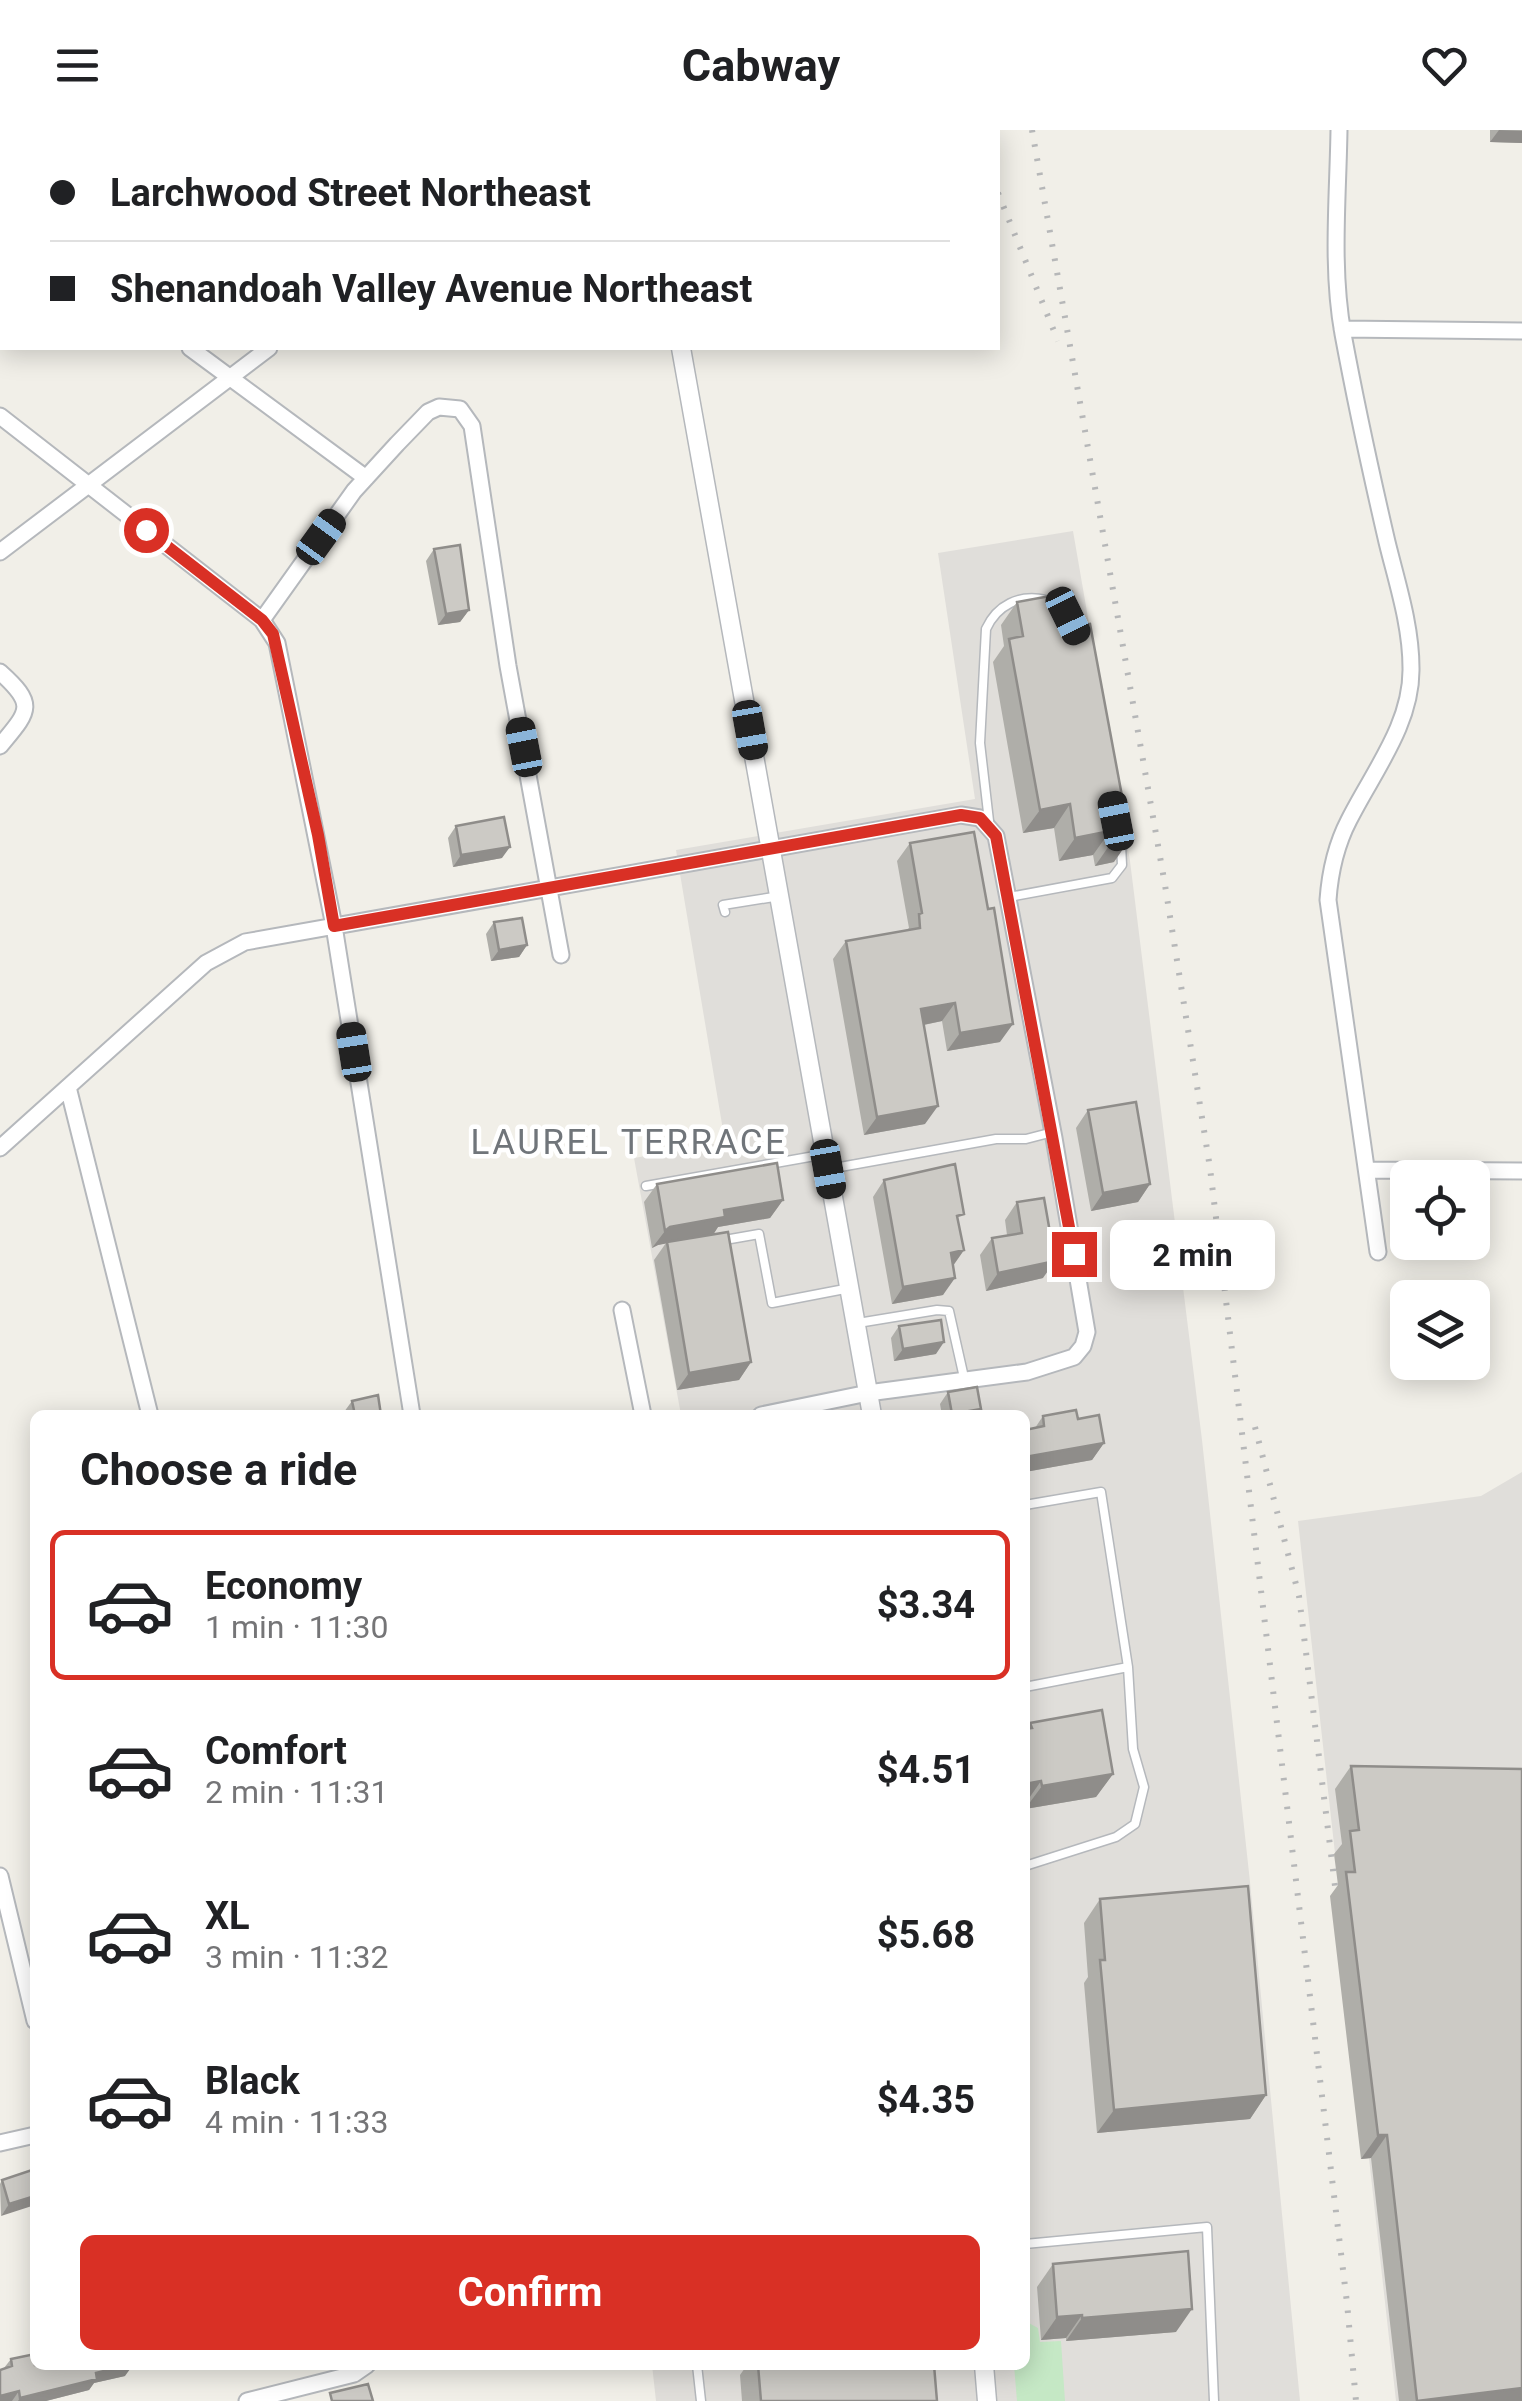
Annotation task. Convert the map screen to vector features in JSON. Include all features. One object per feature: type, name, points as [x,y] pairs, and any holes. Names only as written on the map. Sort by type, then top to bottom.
[{"type":"street","points":[[1339,130],[1338,282],[1342,329],[1408,624],[1411,666],[1406,707],[1399,727],[1348,823],[1330,878],[1328,900],[1378,1252]]},
{"type":"street","points":[[1342,329],[1522,331]]},
{"type":"street","points":[[193,350],[366,478]]},
{"type":"street","points":[[0,552],[266,350]]},
{"type":"street","points":[[681,350],[871,1410]]},
{"type":"street","points":[[262,620],[366,478],[428,412],[460,409],[472,426],[508,666],[561,955]]},
{"type":"street","points":[[0,416],[262,620],[277,643],[334,926],[411,1410]]},
{"type":"street","points":[[0,672],[21,690],[27,710],[0,746]]},
{"type":"street","points":[[0,1148],[221,953],[245,942],[961,815],[980,818],[996,836],[1053,1132],[1087,1332],[1083,1346],[1067,1361],[1027,1372],[868,1393],[785,1410]]},
{"type":"street","points":[[68,1087],[149,1410]]},
{"type":"street","points":[[1367,1170],[1522,1171]]},
{"type":"street","points":[[622,1310],[642,1410]]},
{"type":"street","points":[[0,1876],[30,1999]]},
{"type":"street","points":[[0,2143],[30,2136]]},
{"type":"street","points":[[248,2401],[272,2398],[361,2370]]},
{"type":"street","points":[[984,2370],[987,2401]]},
{"type":"lane","points":[[989,826],[980,742],[986,630],[993,615],[1016,600],[1036,598],[1054,602]]},
{"type":"lane","points":[[1008,898],[1112,878],[1122,865],[1119,836]]},
{"type":"lane","points":[[725,912],[723,905],[780,896]]},
{"type":"lane","points":[[646,1186],[996,1139],[1026,1139],[1053,1132]]},
{"type":"lane","points":[[709,1243],[759,1234],[772,1303],[850,1288]]},
{"type":"lane","points":[[856,1324],[949,1311],[965,1382]]},
{"type":"lane","points":[[1030,1504],[1101,1492],[1128,1667],[1132,1750],[1144,1787],[1135,1824],[1116,1838],[1030,1864]]},
{"type":"lane","points":[[1030,1686],[1128,1667]]},
{"type":"lane","points":[[1030,2244],[1207,2227],[1214,2401]]},
{"type":"lane","points":[[698,2370],[701,2401]]},
{"type":"shaded area","points":[[1073,531],[1130,861],[1202,1440],[1300,2401],[656,2401],[653,2370],[1030,2370],[1030,1410],[680,1410],[634,1158],[725,1142],[676,850],[975,799],[938,553]]},
{"type":"shaded area","points":[[1522,1472],[1522,2401],[1396,2401],[1298,1521],[1481,1496]]},
{"type":"green space","points":[[1030,2324],[1038,2328],[1040,2342],[1061,2341],[1065,2401],[1017,2401],[1014,2370],[1030,2370]]},
{"type":"building","points":[[460,545],[469,610],[446,614],[434,549]]},
{"type":"building","points":[[1072,592],[1078,626],[1090,624],[1130,839],[1111,843],[1110,831],[1075,838],[1070,804],[1040,810],[1009,639],[1023,636],[1017,602]]},
{"type":"building","points":[[504,817],[510,847],[461,855],[456,826]]},
{"type":"building","points":[[974,832],[988,909],[994,908],[1013,1024],[960,1033],[955,1003],[921,1009],[938,1106],[877,1117],[846,941],[920,928],[922,913],[910,843]]},
{"type":"building","points":[[522,918],[527,945],[499,950],[494,922]]},
{"type":"building","points":[[1136,1102],[1150,1184],[1103,1193],[1088,1110]]},
{"type":"building","points":[[777,1163],[783,1200],[724,1210],[725,1217],[665,1231],[657,1184]]},
{"type":"building","points":[[955,1164],[964,1214],[957,1216],[964,1250],[951,1253],[955,1278],[903,1287],[884,1180]]},
{"type":"building","points":[[1044,1198],[1055,1261],[998,1273],[992,1238],[1022,1233],[1017,1202]]},
{"type":"building","points":[[728,1232],[751,1362],[689,1373],[667,1242]]},
{"type":"building","points":[[941,1320],[944,1342],[903,1349],[899,1326]]},
{"type":"building","points":[[977,1387],[981,1409],[951,1410],[948,1392]]},
{"type":"building","points":[[378,1395],[380,1410],[354,1410],[352,1401]]},
{"type":"building","points":[[1076,1410],[1078,1419],[1099,1415],[1104,1443],[1030,1456],[1030,1429],[1044,1426],[1043,1416]]},
{"type":"building","points":[[1102,1710],[1113,1774],[1042,1786],[1041,1781],[1030,1783],[1030,1723]]},
{"type":"building","points":[[1351,1766],[1522,1769],[1522,2388],[1417,2401],[1387,2135],[1378,2135],[1346,1872],[1355,1872],[1350,1831],[1359,1830]]},
{"type":"building","points":[[1248,1886],[1266,2095],[1114,2110],[1100,1960],[1105,1960],[1100,1899]]},
{"type":"building","points":[[30,2171],[30,2198],[9,2204],[2,2180]]},
{"type":"building","points":[[1188,2251],[1192,2309],[1057,2317],[1053,2264]]},
{"type":"building","points":[[30,2355],[30,2370],[108,2370],[96,2373],[97,2379],[20,2398],[19,2391],[0,2396],[0,2370],[12,2366],[11,2359]]},
{"type":"building","points":[[758,2370],[934,2370],[937,2401],[761,2401]]},
{"type":"building","points":[[368,2384],[373,2401],[332,2401],[330,2393]]},
{"type":"railway","points":[[1032,130],[1165,885],[1210,1168],[1356,2401]]},
{"type":"railway","points":[[1000,198],[1058,341]]},
{"type":"railway","points":[[1255,1427],[1299,1596],[1336,1894]]},
{"type":"district","name":"LAUREL TERRACE","points":[[629,1142]]},
{"type":"route","points":[[146,530],[262,620],[273,634],[334,926],[961,815],[980,818],[996,836],[1074,1254]]}]
